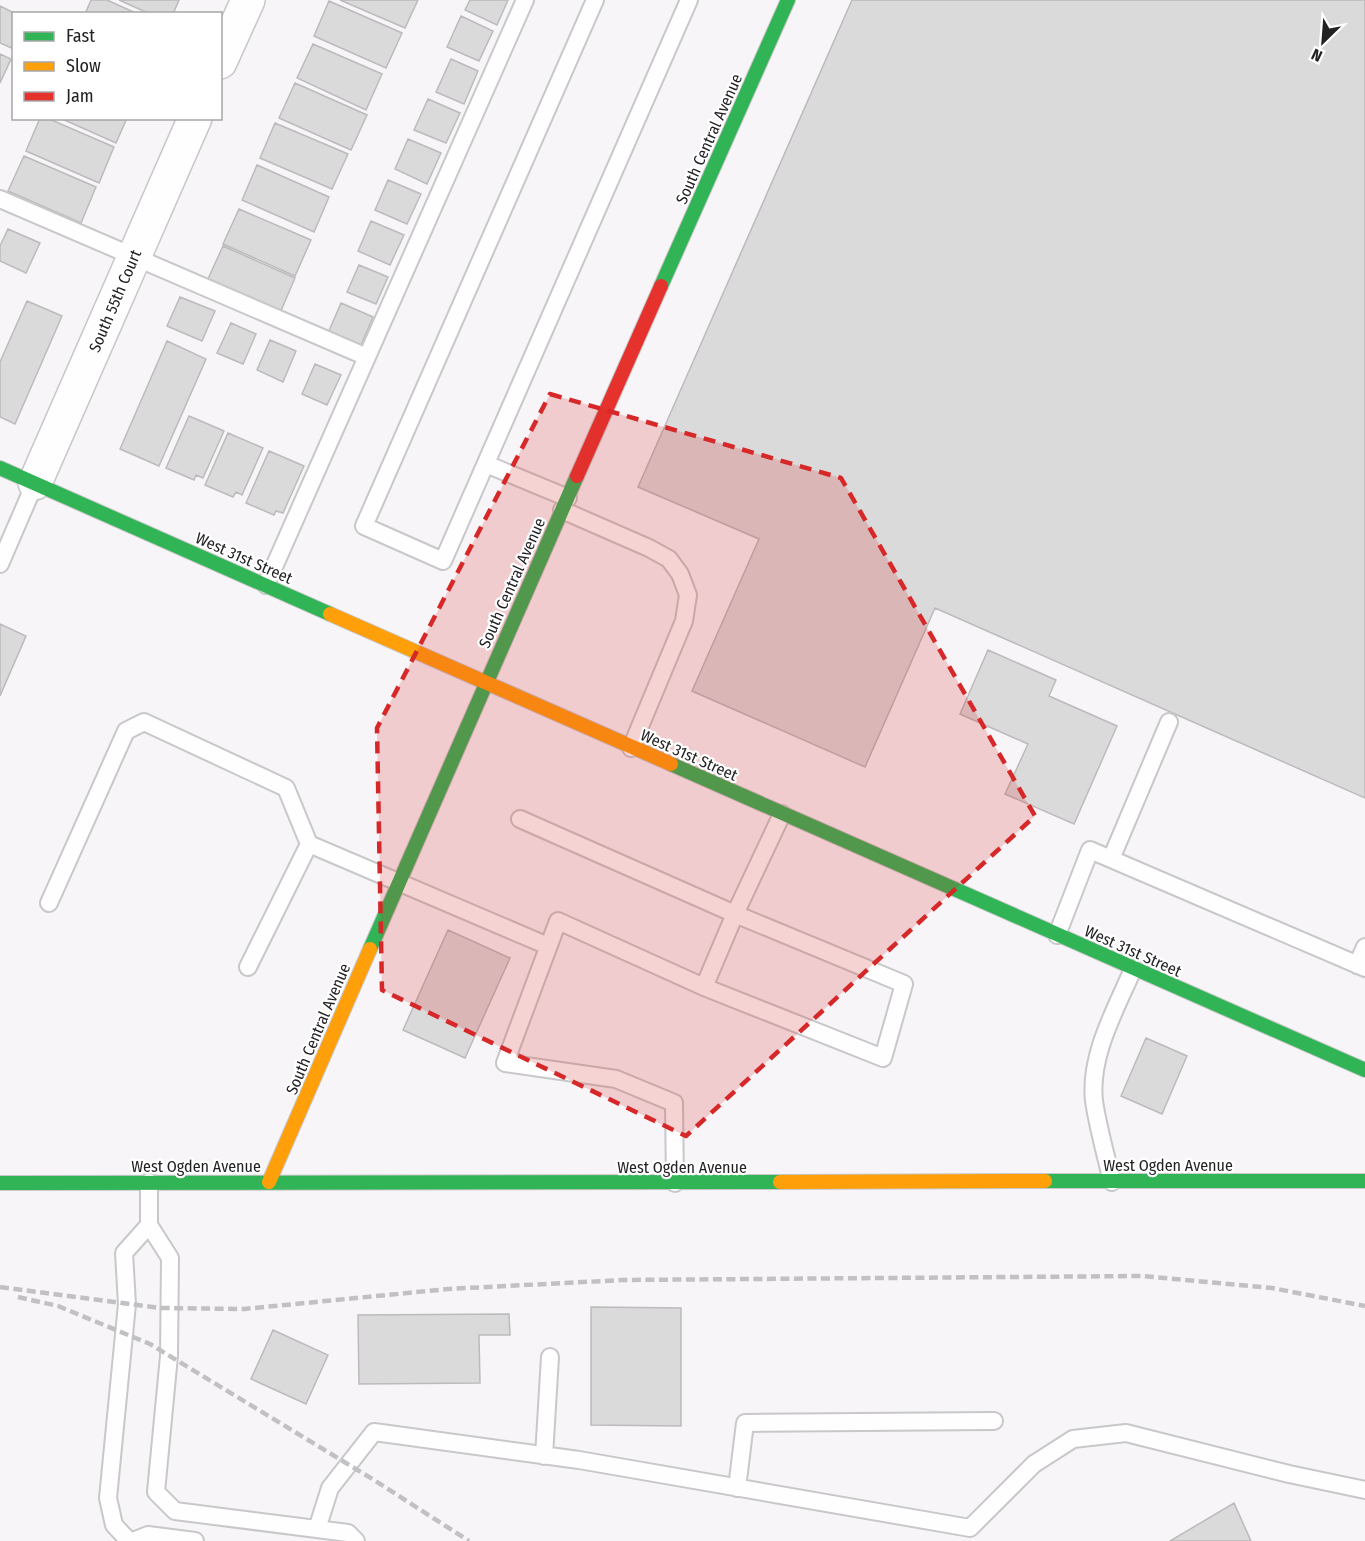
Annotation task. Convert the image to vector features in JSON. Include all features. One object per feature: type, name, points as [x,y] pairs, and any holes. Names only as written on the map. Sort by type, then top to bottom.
[{"type":"main road","name":"South Central Avenue","points":[[269,1182],[486,683],[788,0]]},
{"type":"main road","name":"West 31st Street","points":[[0,468],[1365,1070]]},
{"type":"main road","name":"West Ogden Avenue","points":[[0,1183],[1365,1181]]},
{"type":"street","points":[[222,58],[248,0]]},
{"type":"street","name":"South 55th Court","points":[[35,483],[194,120]]},
{"type":"lane","points":[[266,585],[525,0]]},
{"type":"lane","points":[[595,0],[364,526],[443,561],[690,0]]},
{"type":"lane","points":[[0,200],[367,357]]},
{"type":"lane","points":[[486,464],[669,559],[680,574],[688,596],[684,621],[631,748]]},
{"type":"lane","points":[[0,564],[35,483]]},
{"type":"lane","points":[[49,903],[126,730],[144,722],[286,788],[309,844],[548,946]]},
{"type":"lane","points":[[1112,859],[1168,722]]},
{"type":"lane","points":[[704,987],[782,814]]},
{"type":"lane","points":[[520,819],[735,914],[904,984],[883,1058],[704,987],[558,921],[505,1063],[616,1079],[674,1103],[675,1183]]},
{"type":"lane","points":[[248,967],[309,844]]},
{"type":"lane","points":[[1057,935],[1090,850],[1361,967],[1365,947]]},
{"type":"lane","points":[[1112,1182],[1094,1099],[1096,1062],[1108,1026],[1133,969]]},
{"type":"lane","points":[[149,1182],[150,1225],[170,1258],[169,1356],[156,1492],[175,1511],[348,1533],[356,1541]]},
{"type":"lane","points":[[150,1225],[124,1253],[127,1304],[108,1498],[114,1525],[131,1541],[148,1535],[195,1541]]},
{"type":"lane","points":[[544,1456],[550,1357]]},
{"type":"lane","points":[[737,1488],[745,1423],[994,1421]]},
{"type":"lane","points":[[317,1529],[330,1488],[374,1432],[544,1456],[970,1528],[1034,1464],[1072,1439],[1126,1433],[1289,1474],[1365,1490]]},
{"type":"highlighted area","points":[[550,394],[841,478],[1035,816],[686,1136],[382,990],[377,728]]},
{"type":"building","points":[[91,0],[107,0],[134,12],[86,12]]},
{"type":"building","points":[[119,0],[179,0],[174,12],[146,12]]},
{"type":"building","points":[[340,0],[418,0],[405,28]]},
{"type":"building","points":[[470,0],[508,0],[497,25],[465,10]]},
{"type":"building","points":[[852,0],[1365,0],[1365,798],[935,608],[865,767],[692,691],[759,539],[638,487]]},
{"type":"building","points":[[329,1],[402,33],[386,68],[314,36]]},
{"type":"building","points":[[0,6],[12,12],[12,48],[0,43]]},
{"type":"building","points":[[461,16],[493,31],[479,61],[447,47]]},
{"type":"building","points":[[313,44],[382,74],[366,110],[297,78]]},
{"type":"building","points":[[0,54],[11,59],[0,83]]},
{"type":"building","points":[[451,59],[478,71],[464,104],[436,92]]},
{"type":"building","points":[[295,83],[367,115],[351,150],[279,118]]},
{"type":"building","points":[[428,99],[460,113],[446,143],[414,130]]},
{"type":"building","points":[[39,120],[52,120],[114,147],[99,183],[26,151]]},
{"type":"building","points":[[64,120],[126,120],[116,143]]},
{"type":"building","points":[[275,123],[348,154],[332,189],[260,158]]},
{"type":"building","points":[[408,139],[441,153],[427,184],[395,169]]},
{"type":"building","points":[[24,156],[96,187],[81,223],[8,191]]},
{"type":"building","points":[[257,165],[329,197],[314,232],[242,200]]},
{"type":"building","points":[[388,180],[421,194],[407,224],[375,210]]},
{"type":"building","points":[[239,209],[311,240],[295,276],[223,244]]},
{"type":"building","points":[[371,221],[404,235],[390,265],[358,251]]},
{"type":"building","points":[[8,229],[40,243],[26,273],[0,261],[0,246]]},
{"type":"building","points":[[223,246],[295,278],[280,313],[207,281]]},
{"type":"building","points":[[359,265],[388,277],[376,304],[347,292]]},
{"type":"building","points":[[180,297],[215,311],[202,341],[167,326]]},
{"type":"building","points":[[27,301],[62,316],[15,424],[0,417],[0,362]]},
{"type":"building","points":[[341,303],[373,317],[360,347],[328,333]]},
{"type":"building","points":[[231,323],[256,334],[243,364],[217,353]]},
{"type":"building","points":[[270,340],[296,351],[283,382],[257,370]]},
{"type":"building","points":[[167,341],[206,359],[159,466],[120,449]]},
{"type":"building","points":[[315,364],[341,375],[327,405],[302,394]]},
{"type":"building","points":[[189,416],[224,431],[203,478],[196,475],[194,480],[166,468]]},
{"type":"building","points":[[228,433],[263,448],[242,495],[236,492],[233,497],[205,485]]},
{"type":"building","points":[[269,451],[304,466],[283,513],[276,511],[274,515],[246,503]]},
{"type":"building","points":[[0,624],[26,636],[0,696]]},
{"type":"building","points":[[988,650],[1056,680],[1049,696],[1117,726],[1074,824],[1005,794],[1028,744],[960,714]]},
{"type":"building","points":[[448,930],[510,958],[465,1058],[403,1030]]},
{"type":"building","points":[[1146,1038],[1187,1056],[1162,1114],[1121,1096]]},
{"type":"building","points":[[591,1307],[681,1308],[681,1426],[591,1425]]},
{"type":"building","points":[[509,1314],[510,1335],[479,1335],[480,1383],[359,1384],[358,1315]]},
{"type":"building","points":[[273,1330],[328,1355],[306,1404],[251,1379]]},
{"type":"building","points":[[1234,1503],[1251,1541],[1170,1541]]},
{"type":"railway","points":[[0,1287],[160,1308],[244,1309],[448,1289],[623,1280],[1142,1276],[1272,1288],[1365,1306]]},
{"type":"railway","points":[[18,1297],[58,1306],[150,1344],[374,1480],[469,1541]]},
{"type":"traffic: fast","points":[[661,286],[788,0]]},
{"type":"traffic: fast","points":[[0,468],[330,614]]},
{"type":"traffic: fast","points":[[370,949],[577,476]]},
{"type":"traffic: fast","points":[[671,764],[1365,1070]]},
{"type":"traffic: fast","points":[[1045,1181],[1365,1181]]},
{"type":"traffic: fast","points":[[0,1183],[780,1182]]},
{"type":"traffic: slow","points":[[330,614],[671,764]]},
{"type":"traffic: slow","points":[[269,1182],[370,949]]},
{"type":"traffic: slow","points":[[780,1182],[1045,1181]]},
{"type":"traffic: jam","points":[[577,476],[661,286]]}]
